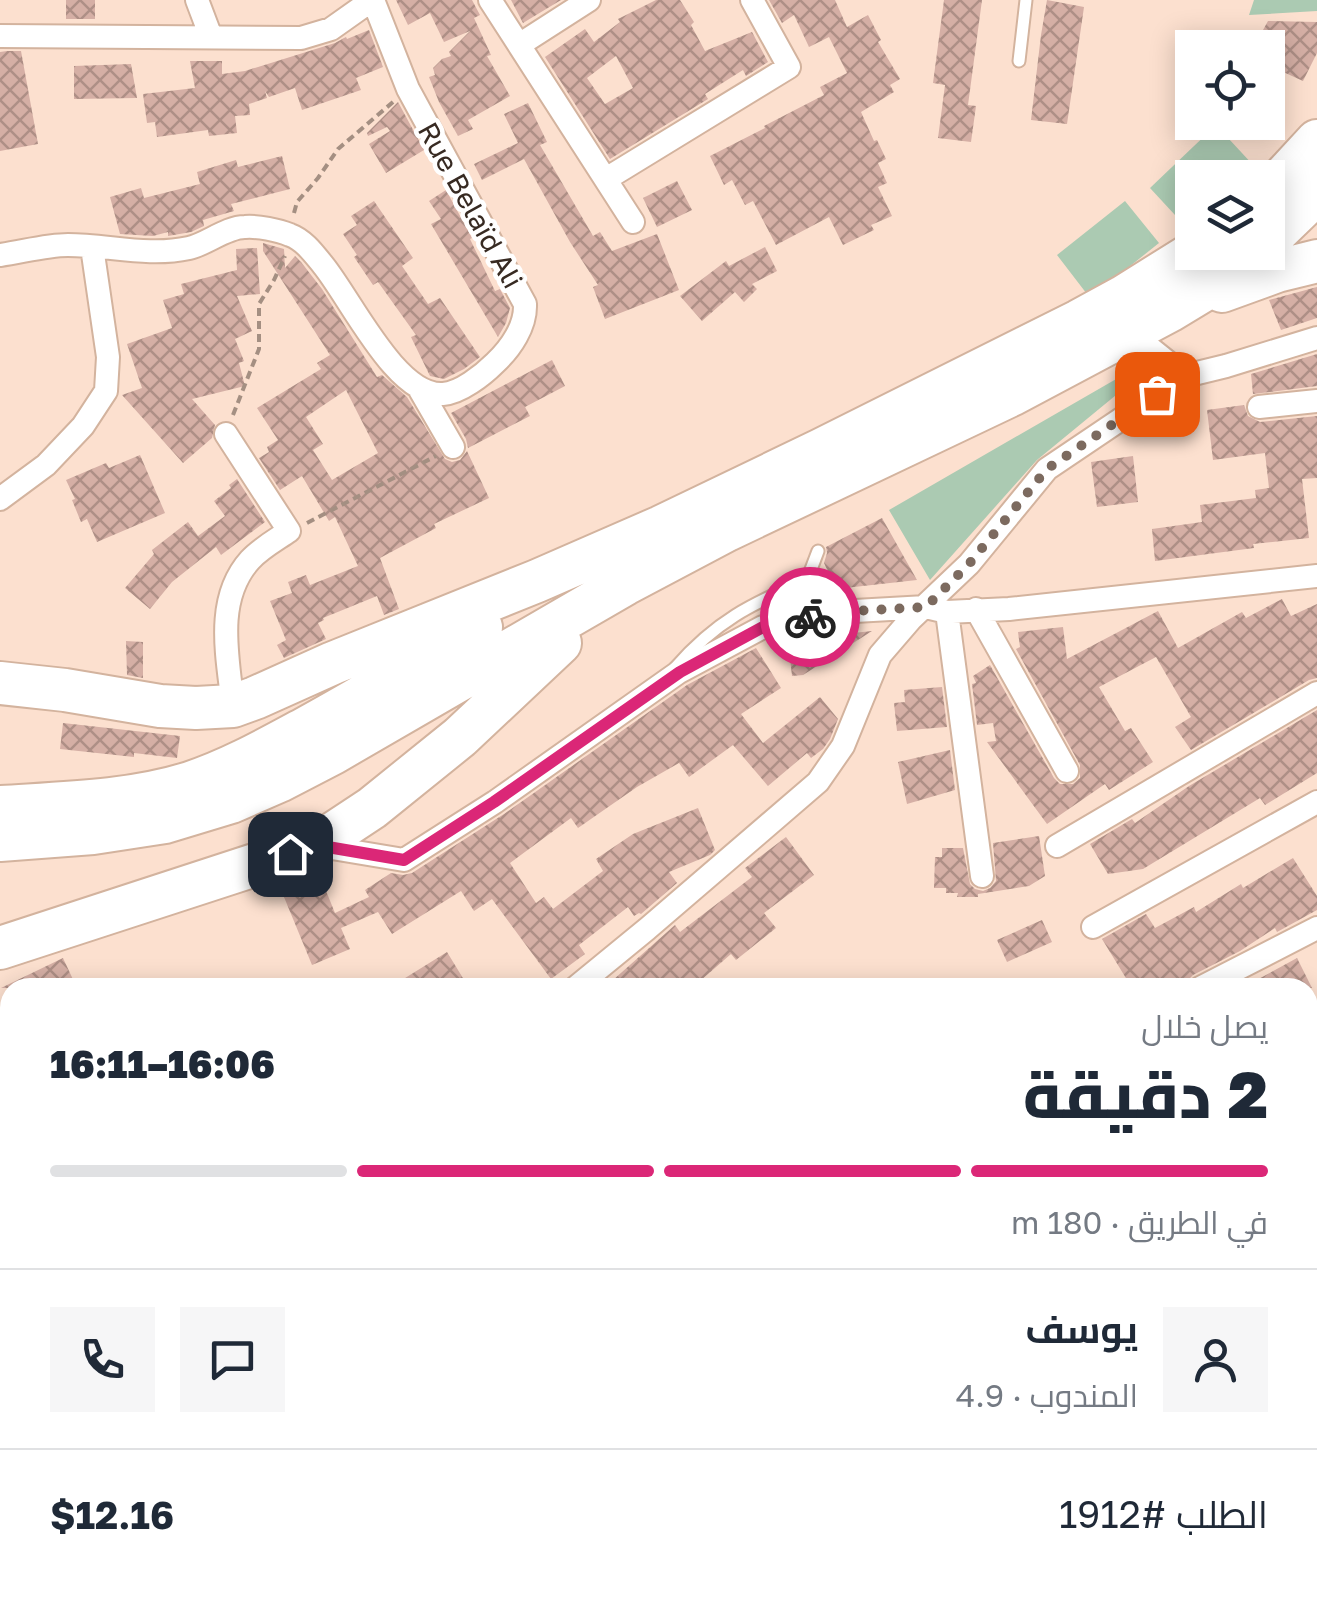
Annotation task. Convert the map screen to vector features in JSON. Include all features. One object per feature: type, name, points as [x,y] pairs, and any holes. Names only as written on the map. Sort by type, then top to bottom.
[{"type":"highway","points":[[1285,176],[1317,141]]},
{"type":"highway","points":[[1285,224],[1317,194]]},
{"type":"highway","points":[[1130,332],[1248,281],[1317,261]]},
{"type":"highway","points":[[0,683],[160,706],[233,706],[660,527],[1079,321],[1175,265]]},
{"type":"highway","points":[[0,840],[92,834],[166,822],[279,782],[625,584],[708,540],[1013,394],[1130,332],[1230,270]]},
{"type":"highway","points":[[0,807],[128,797],[220,772],[660,527]]},
{"type":"highway","points":[[0,948],[316,845],[372,808],[460,737],[585,620],[708,540]]},
{"type":"street","points":[[197,0],[211,37]]},
{"type":"street","points":[[0,36],[300,38],[331,28],[373,0]]},
{"type":"street","name":"Rue Belaïd Ali","points":[[373,0],[408,89],[525,304],[526,319],[494,364],[445,394],[420,390]]},
{"type":"street","points":[[490,0],[632,222]]},
{"type":"street","points":[[519,45],[590,0]]},
{"type":"street","points":[[606,179],[790,67],[752,0]]},
{"type":"street","points":[[0,255],[65,244],[157,252],[192,248],[243,226],[294,236],[332,276],[394,368],[420,390],[454,447]]},
{"type":"street","points":[[0,499],[46,465],[83,426],[106,390],[108,356],[92,247]]},
{"type":"street","points":[[1130,332],[1185,376]]},
{"type":"street","points":[[587,978],[818,782],[843,746],[880,656],[911,619],[936,610],[1047,469],[1185,376],[1317,338]]},
{"type":"street","points":[[1259,406],[1317,401]]},
{"type":"street","points":[[226,434],[289,532],[249,561],[231,593],[225,629],[233,706]]},
{"type":"street","points":[[316,845],[404,860],[696,662],[763,627],[838,612],[1008,609],[1317,576]]},
{"type":"street","points":[[976,609],[1068,771]]},
{"type":"street","points":[[936,610],[982,876]]},
{"type":"street","points":[[1057,846],[1317,692]]},
{"type":"street","points":[[1093,927],[1317,802]]},
{"type":"street","points":[[1220,978],[1317,928]]},
{"type":"lane","points":[[1018,61],[1026,0]]},
{"type":"lane","points":[[655,689],[699,640],[750,604],[807,580],[818,551]]},
{"type":"path","points":[[289,532],[454,447]]},
{"type":"green space","points":[[1254,0],[1317,0],[1317,11],[1249,15]]},
{"type":"green space","points":[[1200,140],[1230,140],[1248,160],[1179,160]]},
{"type":"green space","points":[[1175,164],[1175,215],[1150,188]]},
{"type":"green space","points":[[1125,201],[1159,243],[1090,298],[1057,255]]},
{"type":"green space","points":[[1137,367],[1138,377],[1037,460],[930,580],[889,510]]},
{"type":"building","points":[[66,0],[95,0],[95,19],[66,19]]},
{"type":"building","points":[[396,0],[472,0],[480,15],[474,18],[491,55],[487,56],[510,96],[468,120],[473,129],[458,136],[429,77],[435,75],[433,68],[451,56],[449,52],[470,31],[444,42],[430,13],[408,25]]},
{"type":"building","points":[[511,0],[561,0],[523,23]]},
{"type":"building","points":[[656,0],[680,0],[705,51],[752,32],[768,62],[746,76],[743,70],[705,94],[708,99],[610,159],[545,57],[585,29],[594,42],[620,22],[618,19]],"holes":[[[616,56],[633,88],[605,104],[587,78]]]},
{"type":"building","points":[[769,0],[835,0],[847,27],[868,15],[881,40],[878,42],[900,79],[890,85],[894,92],[861,112],[886,159],[878,163],[887,183],[878,187],[892,216],[843,245],[829,217],[776,245],[753,201],[745,205],[732,180],[724,185],[710,156],[824,95],[820,87],[847,73],[829,37],[809,47],[794,15],[782,23]]},
{"type":"building","points":[[944,0],[982,0],[968,105],[976,106],[971,142],[938,138],[945,85],[933,83]]},
{"type":"building","points":[[1047,0],[1084,7],[1067,124],[1031,120]]},
{"type":"building","points":[[1268,21],[1317,22],[1317,53],[1303,81],[1285,73],[1285,30],[1263,30]]},
{"type":"building","points":[[369,30],[383,67],[356,78],[361,90],[302,110],[295,88],[269,97],[265,91],[267,98],[249,104],[250,115],[235,116],[237,133],[209,136],[208,130],[157,137],[155,122],[147,123],[143,94],[195,88],[190,61],[222,61],[222,74],[245,71]]},
{"type":"building","points":[[21,51],[38,144],[0,151],[0,52]]},
{"type":"building","points":[[131,64],[137,98],[74,99],[74,66]]},
{"type":"building","points":[[398,102],[424,150],[386,173],[369,144],[390,131],[387,127],[368,136],[367,133]]},
{"type":"building","points":[[528,103],[547,142],[540,145],[593,236],[600,232],[612,251],[657,234],[679,290],[605,319],[593,287],[598,285],[524,159],[482,180],[474,164],[518,143],[504,114]]},
{"type":"building","points":[[282,156],[290,189],[231,204],[234,211],[203,220],[204,226],[191,232],[168,236],[168,232],[153,236],[120,234],[110,197],[141,188],[144,198],[200,184],[197,172],[236,160],[238,167]]},
{"type":"building","points":[[677,181],[692,210],[657,227],[643,198]]},
{"type":"building","points":[[446,190],[495,291],[500,289],[510,308],[498,337],[431,224],[441,219],[429,201]]},
{"type":"building","points":[[374,201],[413,258],[402,266],[428,304],[440,298],[480,357],[444,379],[430,376],[411,337],[416,335],[378,282],[373,285],[343,234],[357,225],[351,216]]},
{"type":"building","points":[[263,243],[284,249],[285,268],[295,256],[301,262],[377,377],[382,375],[407,397],[445,459],[460,460],[467,451],[489,498],[434,524],[436,528],[380,558],[399,609],[384,615],[377,596],[323,618],[318,623],[326,639],[284,658],[277,645],[286,640],[270,601],[292,593],[288,582],[306,575],[310,585],[358,566],[335,517],[329,521],[302,476],[280,490],[259,458],[278,440],[257,408],[321,369],[317,363],[330,355],[263,251]],"holes":[[[346,390],[378,453],[332,480],[313,450],[323,444],[306,417]]]},
{"type":"building","points":[[765,247],[777,271],[752,284],[757,289],[744,302],[735,292],[702,321],[680,296],[726,261],[729,266]]},
{"type":"building","points":[[257,248],[260,294],[237,296],[252,331],[235,339],[244,361],[239,363],[245,386],[192,399],[215,425],[212,438],[183,463],[122,395],[142,388],[127,344],[172,328],[163,300],[184,294],[181,284],[237,270],[236,249]]},
{"type":"building","points":[[1317,287],[1317,318],[1281,330],[1269,300]]},
{"type":"building","points":[[1317,354],[1317,386],[1253,394],[1251,374]]},
{"type":"building","points":[[552,360],[565,386],[525,407],[530,416],[468,448],[451,413]]},
{"type":"building","points":[[1244,405],[1248,416],[1260,422],[1317,416],[1317,478],[1302,479],[1309,538],[1155,561],[1152,529],[1202,522],[1200,505],[1256,498],[1255,490],[1269,488],[1265,453],[1213,460],[1207,410]]},
{"type":"building","points":[[140,455],[165,513],[97,542],[87,519],[81,522],[66,480],[106,463],[109,468]]},
{"type":"building","points":[[1133,456],[1138,502],[1097,507],[1091,462]]},
{"type":"building","points":[[237,479],[265,522],[221,555],[216,547],[172,582],[150,609],[125,588],[154,554],[152,550],[188,522],[198,536],[225,516],[214,501]]},
{"type":"building","points":[[882,518],[917,580],[836,589],[824,563],[826,547]]},
{"type":"building","points":[[1282,599],[1291,616],[1317,604],[1317,678],[1191,750],[1175,727],[1191,717],[1156,657],[1099,687],[1125,731],[1131,728],[1153,762],[1109,790],[1105,784],[1047,824],[987,742],[996,741],[993,723],[977,725],[973,676],[990,665],[1054,778],[1060,784],[1073,784],[1080,778],[1080,765],[1016,649],[1020,647],[1018,632],[1063,627],[1067,659],[1158,611],[1178,648],[1242,612],[1246,618]]},
{"type":"building","points":[[872,631],[803,675],[792,676],[788,640]]},
{"type":"building","points":[[126,641],[143,642],[143,678],[127,675]]},
{"type":"building","points":[[756,648],[781,688],[741,714],[763,743],[820,697],[838,719],[823,749],[811,758],[807,753],[768,786],[733,745],[689,777],[679,763],[578,828],[571,818],[510,863],[536,903],[544,897],[553,909],[603,871],[596,859],[633,834],[698,808],[715,850],[669,872],[677,883],[641,914],[634,916],[628,907],[579,945],[585,954],[550,978],[492,899],[474,911],[461,891],[392,934],[378,912],[341,928],[350,949],[312,965],[284,897],[322,881],[335,913],[369,897],[365,890],[391,873],[412,873],[504,814],[687,685]]},
{"type":"building","points":[[942,687],[947,727],[897,731],[894,703],[905,702],[904,690]]},
{"type":"building","points":[[1317,710],[1317,773],[1265,805],[1260,798],[1143,869],[1108,874],[1090,844],[1132,819],[1135,823]]},
{"type":"building","points":[[63,723],[180,736],[177,758],[60,749]]},
{"type":"building","points":[[950,750],[955,790],[907,804],[898,762]]},
{"type":"building","points":[[1039,836],[1045,876],[1029,886],[978,897],[957,897],[958,893],[946,893],[946,888],[934,888],[935,857],[942,857],[942,848],[963,848],[970,884],[983,891],[996,881],[993,843]]},
{"type":"building","points":[[786,837],[814,875],[764,913],[776,928],[736,960],[731,954],[703,978],[615,978],[675,925],[680,932],[752,877],[745,868]]},
{"type":"building","points":[[1293,858],[1317,896],[1317,910],[1277,932],[1275,928],[1190,978],[1126,978],[1102,939],[1146,914],[1155,928],[1194,907],[1196,912],[1241,884],[1243,888]]},
{"type":"building","points":[[1042,920],[1052,942],[1007,962],[997,940]]},
{"type":"building","points":[[447,952],[463,978],[405,978]]},
{"type":"building","points":[[63,958],[72,978],[22,978]]},
{"type":"building","points":[[1297,958],[1307,978],[1260,978]]},
{"type":"way so far","points":[[810,617],[926,607],[969,564],[1047,469],[1157,394]]},
{"type":"route","points":[[290,854],[316,845],[404,860],[680,672],[763,627],[810,617]]}]
